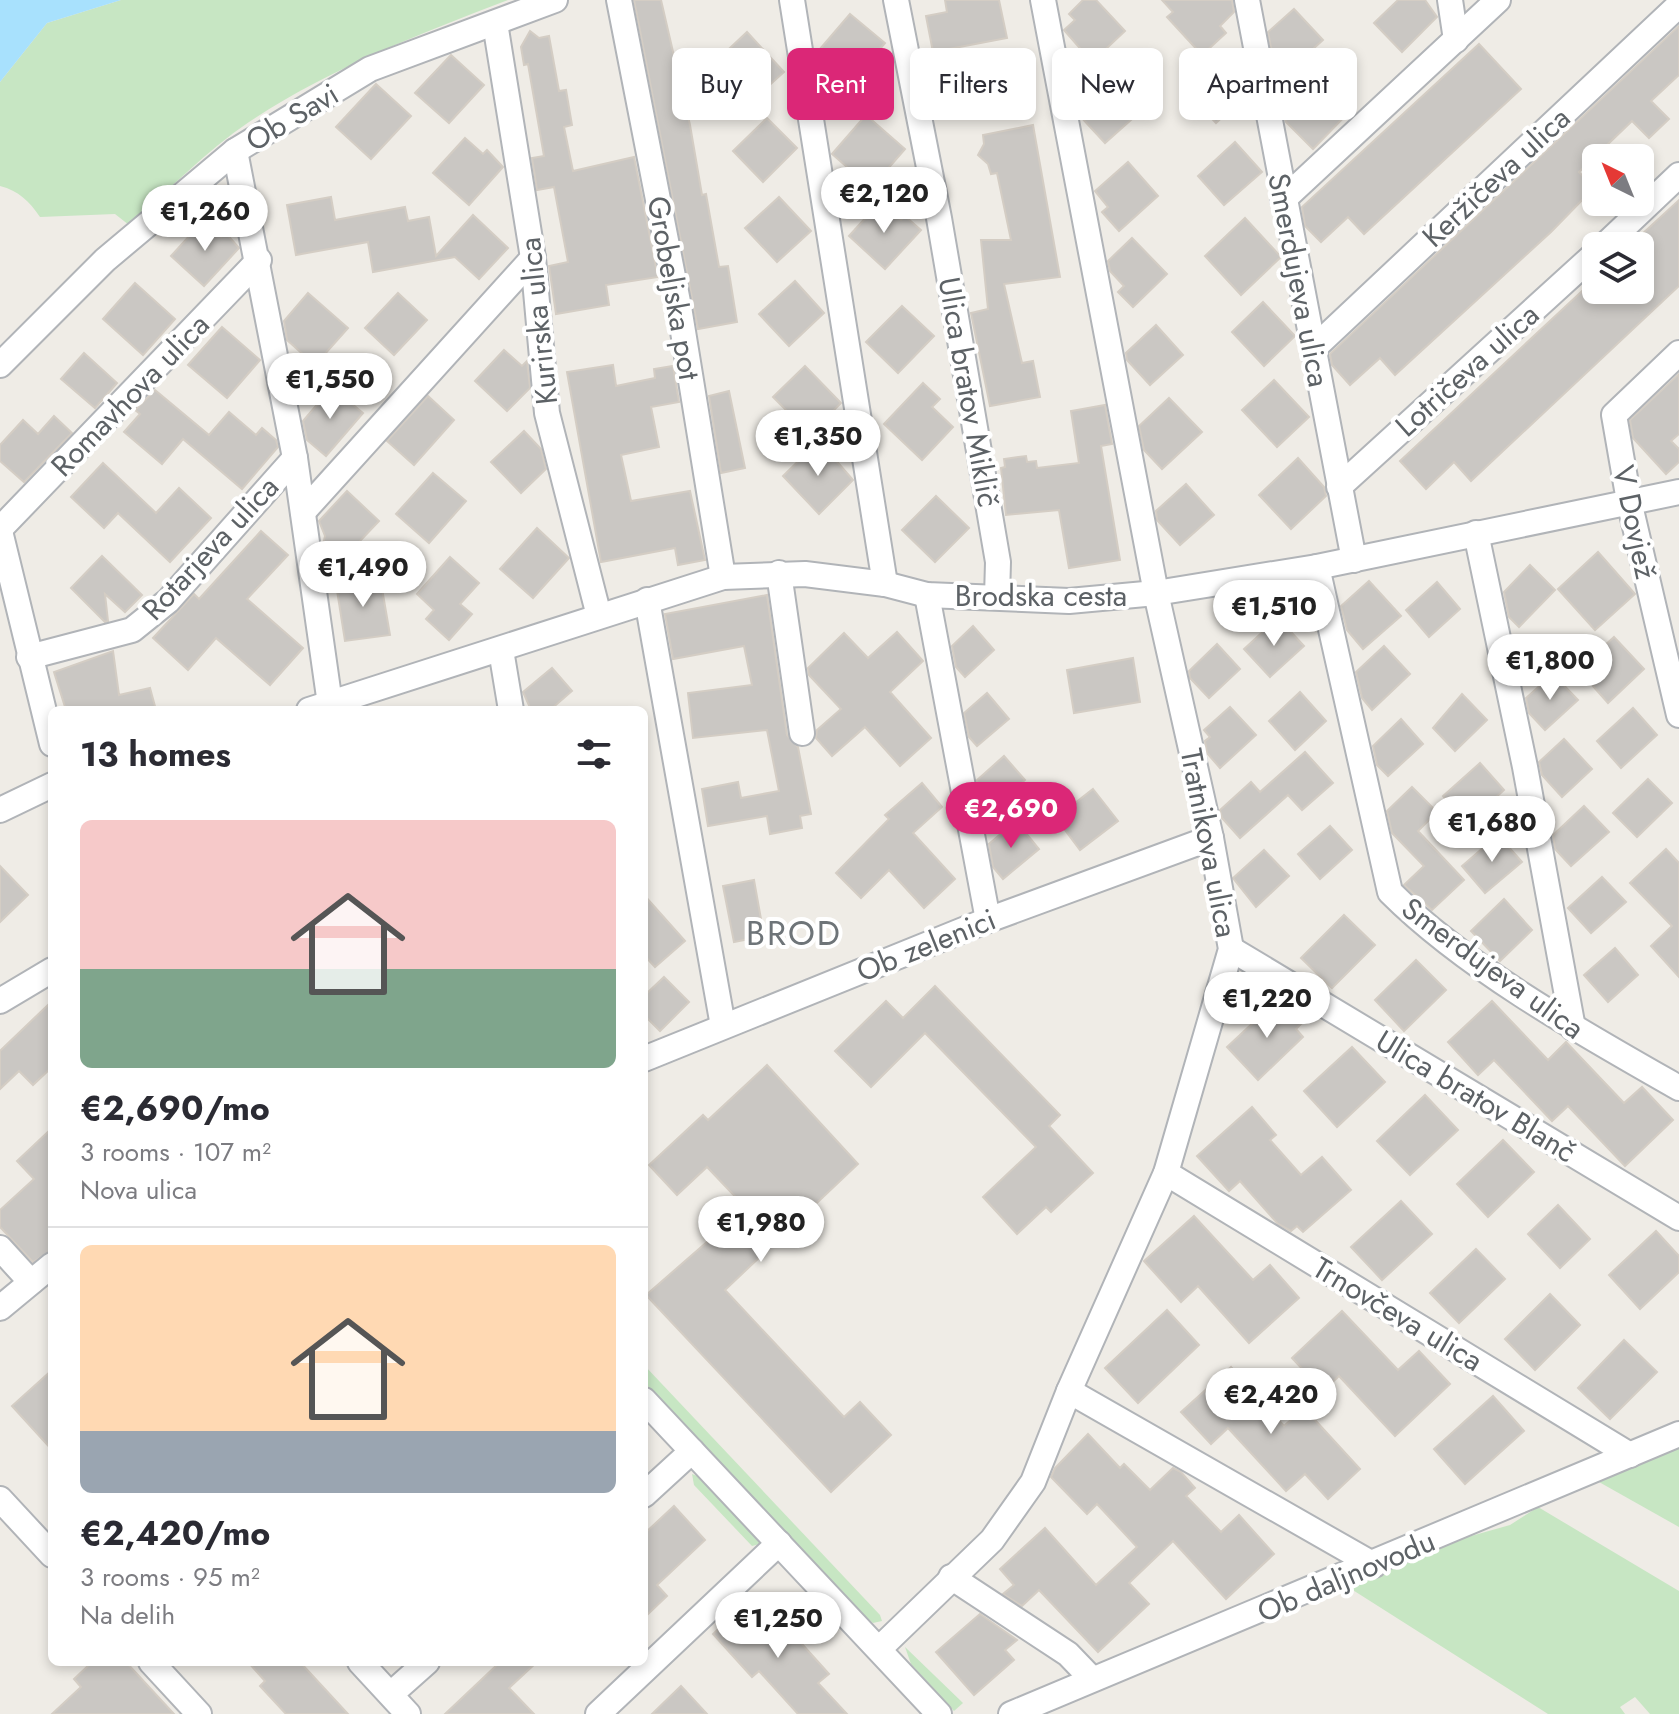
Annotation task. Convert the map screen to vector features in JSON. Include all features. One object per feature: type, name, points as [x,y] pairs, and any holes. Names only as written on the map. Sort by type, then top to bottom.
[{"type":"street","name":"Ob Savi","points":[[0,365],[105,260],[235,151],[370,69],[555,0]]},
{"type":"street","name":"Grobeljska pot","points":[[619,0],[679,307],[723,577]]},
{"type":"street","points":[[792,0],[885,584]]},
{"type":"street","name":"Ulica bratov Miklič","points":[[896,0],[939,218],[998,562],[997,597]]},
{"type":"street","name":"Tratnikova ulica","points":[[879,1649],[992,1540],[1033,1482],[1069,1391],[1166,1173],[1231,949],[1211,838],[1156,593],[1043,0]]},
{"type":"street","name":"Smerdujeva ulica","points":[[1247,0],[1354,560]]},
{"type":"street","points":[[1450,0],[1456,40]]},
{"type":"street","points":[[1283,200],[1498,0]]},
{"type":"street","name":"Keržičeva ulica","points":[[1313,349],[1679,5]]},
{"type":"street","name":"Kurirska ulica","points":[[495,23],[533,258],[547,413],[599,616]]},
{"type":"street","points":[[235,151],[259,260],[295,458],[303,512],[319,706]]},
{"type":"street","points":[[1619,232],[1679,175]]},
{"type":"street","name":"Rotarjeva ulica","points":[[303,512],[533,258]]},
{"type":"street","name":"Romavhova ulica","points":[[0,530],[259,260]]},
{"type":"street","name":"Lotričeva ulica","points":[[1339,487],[1582,266]]},
{"type":"street","name":"V Dovjež","points":[[1679,353],[1614,415],[1629,501],[1679,715]]},
{"type":"street","name":"Rotarjeva ulica","points":[[29,657],[132,630],[168,601],[295,458]]},
{"type":"street","name":"Brodska cesta","points":[[322,706],[723,577],[779,573],[885,584],[927,595],[1069,601],[1156,593],[1317,567],[1679,492]]},
{"type":"street","points":[[0,530],[48,729]]},
{"type":"street","points":[[1476,533],[1525,767],[1573,1028]]},
{"type":"street","name":"Smerdujeva ulica","points":[[1317,567],[1390,892],[1419,922],[1573,1028],[1679,1088]]},
{"type":"street","points":[[779,573],[802,733]]},
{"type":"street","points":[[927,595],[988,920]]},
{"type":"street","points":[[647,600],[723,1026]]},
{"type":"street","points":[[501,650],[510,706]]},
{"type":"street","points":[[0,810],[48,787]]},
{"type":"street","name":"Ob zelenici","points":[[648,1057],[988,920],[1211,838]]},
{"type":"street","name":"Ulica bratov Blanč","points":[[1231,949],[1679,1218]]},
{"type":"street","points":[[0,1001],[48,972]]},
{"type":"street","name":"Trnovčeva ulica","points":[[1166,1173],[1630,1455]]},
{"type":"street","points":[[0,1248],[31,1282]]},
{"type":"street","points":[[0,1308],[48,1268]]},
{"type":"street","points":[[1069,1391],[1374,1565]]},
{"type":"street","points":[[648,1404],[939,1714]]},
{"type":"street","name":"Ob daljnovodu","points":[[1011,1714],[1374,1565],[1679,1434]]},
{"type":"street","points":[[648,1491],[692,1451]]},
{"type":"street","points":[[0,1499],[48,1551]]},
{"type":"street","points":[[598,1714],[779,1543]]},
{"type":"street","points":[[951,1577],[1068,1654],[1092,1679]]},
{"type":"street","points":[[155,1666],[199,1714]]},
{"type":"street","points":[[364,1666],[408,1714]]},
{"type":"street","points":[[391,1694],[422,1666]]},
{"type":"green space","points":[[121,0],[508,0],[375,54],[279,103],[218,146],[129,225],[115,214],[40,217],[23,197],[0,186],[0,82],[47,23]]},
{"type":"green space","points":[[648,1369],[880,1615],[882,1621],[873,1623],[648,1386]]},
{"type":"green space","points":[[1679,1445],[1679,1527],[1599,1482]]},
{"type":"green space","points":[[692,1474],[702,1478],[759,1538],[760,1544],[752,1546],[694,1485]]},
{"type":"green space","points":[[1538,1507],[1679,1591],[1679,1714],[1650,1714],[1635,1697],[1620,1707],[1625,1714],[1548,1714],[1348,1587],[1457,1540],[1510,1525]]},
{"type":"green space","points":[[905,1647],[963,1703],[954,1711],[911,1664]]},
{"type":"water","points":[[0,0],[121,0],[47,23],[0,82]]},
{"type":"building","points":[[634,0],[661,0],[672,48],[672,120],[689,120],[719,267],[728,266],[737,322],[698,329]]},
{"type":"building","points":[[945,0],[999,0],[1007,38],[954,48],[932,48],[926,16],[947,12]]},
{"type":"building","points":[[1083,0],[1096,0],[1125,31],[1107,48],[1080,48],[1064,30],[1075,20],[1069,14]]},
{"type":"building","points":[[1162,0],[1232,0],[1234,12],[1220,26],[1226,33],[1210,48],[1196,48],[1167,17],[1173,12]]},
{"type":"building","points":[[1398,0],[1425,0],[1437,17],[1402,52],[1374,23]]},
{"type":"building","points":[[1294,9],[1323,40],[1314,48],[1271,48],[1268,32]]},
{"type":"building","points":[[850,14],[885,43],[881,48],[821,48]]},
{"type":"building","points":[[1679,26],[1679,75],[1651,101],[1669,119],[1649,138],[1632,121],[1608,144],[1582,144],[1582,169],[1579,172],[1582,175],[1582,200],[1551,232],[1395,375],[1380,358],[1350,385],[1332,365],[1330,354]]},
{"type":"building","points":[[530,31],[539,38],[549,36],[559,91],[566,90],[572,125],[564,127],[573,171],[634,157],[658,277],[606,285],[609,305],[556,314],[549,266],[568,262],[554,187],[537,190],[532,158],[544,156],[528,64],[524,65],[521,47]]},
{"type":"building","points":[[747,32],[762,48],[730,48]]},
{"type":"building","points":[[1479,44],[1521,89],[1364,234],[1348,217],[1321,242],[1305,226],[1302,207]]},
{"type":"building","points":[[451,55],[484,85],[449,123],[415,93]]},
{"type":"building","points":[[771,58],[784,72],[771,84]]},
{"type":"building","points":[[376,84],[411,116],[371,159],[336,127]]},
{"type":"building","points":[[765,120],[769,120],[797,148],[763,182],[733,151]]},
{"type":"building","points":[[862,120],[872,120],[905,149],[871,188],[832,154]]},
{"type":"building","points":[[1084,120],[1131,120],[1105,143]]},
{"type":"building","points":[[1285,120],[1341,120],[1313,149]]},
{"type":"building","points":[[1033,125],[1060,277],[1004,284],[1022,363],[1033,361],[1040,397],[990,406],[971,313],[988,309],[981,240],[1011,240],[997,173],[991,174],[988,164],[978,155],[984,144],[983,135]]},
{"type":"building","points":[[465,138],[483,154],[487,150],[503,167],[469,205],[433,173]]},
{"type":"building","points":[[1235,142],[1262,172],[1224,205],[1198,176]]},
{"type":"building","points":[[1128,162],[1158,196],[1119,231],[1102,212],[1108,207],[1095,191]]},
{"type":"building","points":[[331,197],[335,220],[405,207],[408,221],[429,217],[436,256],[473,215],[508,248],[479,279],[455,257],[373,272],[368,242],[296,255],[287,205]]},
{"type":"building","points":[[779,197],[811,231],[777,262],[745,228]]},
{"type":"building","points":[[1679,200],[1679,286],[1471,481],[1454,462],[1426,489],[1400,461],[1582,291],[1582,304],[1654,304],[1654,232],[1644,232]]},
{"type":"building","points":[[880,202],[901,220],[905,216],[921,230],[885,269],[849,236]]},
{"type":"building","points":[[1245,218],[1281,257],[1241,295],[1205,256]]},
{"type":"building","points":[[203,221],[221,237],[225,232],[239,248],[204,286],[171,256]]},
{"type":"building","points":[[1132,238],[1167,274],[1133,307],[1118,292],[1124,286],[1110,271],[1108,261]]},
{"type":"building","points":[[795,281],[824,313],[789,346],[759,314]]},
{"type":"building","points":[[135,283],[175,319],[143,355],[103,319]]},
{"type":"building","points":[[308,293],[348,328],[315,365],[287,340],[284,321]]},
{"type":"building","points":[[398,293],[427,320],[394,355],[365,328]]},
{"type":"building","points":[[1263,302],[1295,336],[1264,366],[1232,332]]},
{"type":"building","points":[[902,306],[934,336],[898,373],[866,342]]},
{"type":"building","points":[[1156,325],[1183,355],[1150,385],[1127,360],[1126,353]]},
{"type":"building","points":[[222,327],[260,360],[227,398],[188,365]]},
{"type":"building","points":[[504,350],[522,366],[527,361],[530,388],[507,411],[475,381]]},
{"type":"building","points":[[84,353],[117,383],[95,408],[61,379]]},
{"type":"building","points":[[613,365],[616,386],[655,378],[654,369],[673,366],[679,402],[651,407],[659,447],[621,455],[631,501],[690,491],[705,560],[678,565],[675,548],[601,562],[567,372]]},
{"type":"building","points":[[805,366],[841,403],[810,434],[773,397]]},
{"type":"building","points":[[1679,374],[1679,434],[1671,441],[1679,449],[1679,462],[1666,474],[1633,438],[1630,420]]},
{"type":"building","points":[[1274,380],[1309,417],[1277,447],[1242,410]]},
{"type":"building","points":[[923,383],[940,399],[932,407],[953,427],[922,460],[884,424]]},
{"type":"building","points":[[332,387],[363,413],[326,456],[307,440],[303,421]]},
{"type":"building","points":[[155,390],[209,435],[229,412],[256,435],[262,428],[276,440],[278,447],[242,489],[183,439],[162,464],[124,432],[140,414],[135,410]]},
{"type":"building","points":[[729,391],[745,468],[721,473],[709,396]]},
{"type":"building","points":[[428,396],[454,420],[414,465],[387,441]]},
{"type":"building","points":[[1169,398],[1202,432],[1162,469],[1144,450],[1139,426]]},
{"type":"building","points":[[1105,405],[1112,444],[1101,446],[1120,560],[1069,568],[1059,510],[1006,515],[1001,468],[1005,467],[1004,459],[1026,456],[1027,462],[1036,461],[1037,468],[1079,463],[1071,411]]},
{"type":"building","points":[[54,416],[72,433],[24,482],[0,461],[0,445],[23,420],[38,434]]},
{"type":"building","points":[[524,431],[541,449],[546,469],[521,493],[491,462]]},
{"type":"building","points":[[819,441],[853,480],[819,514],[783,476]]},
{"type":"building","points":[[1298,458],[1324,487],[1326,496],[1291,529],[1259,495]]},
{"type":"building","points":[[103,463],[156,513],[179,488],[211,518],[170,562],[118,513],[104,528],[71,497]]},
{"type":"building","points":[[433,473],[466,501],[429,543],[396,514]]},
{"type":"building","points":[[1186,484],[1214,515],[1180,545],[1157,520],[1156,511]]},
{"type":"building","points":[[347,491],[379,521],[340,562],[323,545],[325,536],[319,521]]},
{"type":"building","points":[[936,496],[969,528],[935,562],[902,530]]},
{"type":"building","points":[[537,528],[569,558],[533,598],[500,569]]},
{"type":"building","points":[[261,531],[288,555],[247,599],[303,648],[270,685],[216,638],[188,670],[153,638],[194,594],[199,599]]},
{"type":"building","points":[[1598,552],[1635,594],[1595,630],[1558,589]]},
{"type":"building","points":[[102,556],[142,595],[125,612],[105,594],[108,621],[105,622],[71,588]]},
{"type":"building","points":[[450,557],[479,583],[460,604],[472,614],[449,640],[426,619],[434,610],[417,594]]},
{"type":"building","points":[[1530,565],[1555,590],[1519,627],[1509,617],[1504,592]]},
{"type":"building","points":[[380,577],[390,635],[345,641],[336,584]]},
{"type":"building","points":[[1369,581],[1401,616],[1363,649],[1347,630],[1341,606]]},
{"type":"building","points":[[1437,582],[1460,609],[1429,637],[1406,610]]},
{"type":"building","points":[[767,595],[787,735],[798,747],[811,814],[800,816],[802,828],[770,834],[767,816],[708,826],[702,789],[738,782],[741,798],[779,791],[767,730],[693,738],[688,693],[752,685],[744,646],[673,659],[665,614]]},
{"type":"building","points":[[1278,618],[1304,646],[1270,677],[1244,649]]},
{"type":"building","points":[[973,626],[994,650],[965,677],[956,667],[952,646]]},
{"type":"building","points":[[897,632],[923,661],[890,692],[931,738],[900,766],[865,727],[832,756],[816,738],[817,730],[841,709],[809,675],[808,668],[844,633],[868,658]]},
{"type":"building","points":[[1614,637],[1644,669],[1608,703],[1584,676],[1597,664],[1591,658]]},
{"type":"building","points":[[1217,644],[1240,669],[1209,698],[1190,678],[1189,671]]},
{"type":"building","points":[[1384,646],[1410,674],[1372,710],[1362,698],[1356,672]]},
{"type":"building","points":[[113,651],[119,695],[150,688],[155,706],[65,706],[54,672]]},
{"type":"building","points":[[1133,658],[1140,702],[1074,713],[1067,670]]},
{"type":"building","points":[[552,668],[572,691],[555,706],[529,706],[523,692]]},
{"type":"building","points":[[1553,674],[1578,700],[1545,730],[1529,713],[1526,698]]},
{"type":"building","points":[[1300,692],[1326,721],[1295,750],[1269,721]]},
{"type":"building","points":[[987,693],[1009,719],[977,746],[969,737],[964,713]]},
{"type":"building","points":[[1462,694],[1487,720],[1455,751],[1433,728]]},
{"type":"building","points":[[1230,707],[1256,735],[1220,768],[1207,753],[1205,741],[1210,737],[1204,730]]},
{"type":"building","points":[[1633,708],[1657,735],[1621,768],[1597,741]]},
{"type":"building","points":[[1401,719],[1423,744],[1388,776],[1377,765],[1373,746]]},
{"type":"building","points":[[1564,739],[1592,769],[1562,797],[1542,775],[1539,762]]},
{"type":"building","points":[[1305,752],[1333,783],[1302,810],[1288,795],[1240,838],[1222,818],[1220,810],[1251,782],[1260,792]]},
{"type":"building","points":[[1004,756],[1025,780],[990,811],[981,800],[977,780]]},
{"type":"building","points":[[1480,763],[1504,790],[1468,823],[1443,796]]},
{"type":"building","points":[[1648,779],[1672,803],[1637,837],[1613,813]]},
{"type":"building","points":[[922,783],[942,807],[913,833],[955,879],[924,908],[889,870],[861,898],[836,873],[889,819],[885,815]]},
{"type":"building","points":[[1412,787],[1437,812],[1418,831],[1464,880],[1432,910],[1404,885],[1424,866],[1392,833],[1387,811]]},
{"type":"building","points":[[1093,789],[1118,821],[1080,850],[1056,818]]},
{"type":"building","points":[[1584,806],[1609,832],[1571,866],[1555,849],[1553,835]]},
{"type":"building","points":[[1016,821],[1039,849],[1003,879],[993,867],[989,844]]},
{"type":"building","points":[[1330,826],[1352,850],[1320,879],[1298,854]]},
{"type":"building","points":[[1498,835],[1522,862],[1485,893],[1462,866]]},
{"type":"building","points":[[1666,849],[1679,863],[1679,977],[1651,946],[1672,926],[1630,883]]},
{"type":"building","points":[[1264,850],[1289,876],[1256,907],[1233,878]]},
{"type":"building","points":[[0,866],[28,895],[0,922]]},
{"type":"building","points":[[1602,877],[1626,902],[1591,933],[1568,908]]},
{"type":"building","points":[[754,880],[764,936],[734,942],[723,886]]},
{"type":"building","points":[[648,899],[685,941],[655,967],[648,959]]},
{"type":"building","points":[[1504,899],[1532,930],[1500,961],[1471,931]]},
{"type":"building","points":[[1344,915],[1375,945],[1332,988],[1301,958]]},
{"type":"building","points":[[1615,948],[1638,975],[1608,1002],[1584,975]]},
{"type":"building","points":[[1416,960],[1446,990],[1404,1031],[1375,1000]]},
{"type":"building","points":[[664,977],[689,1002],[660,1031],[648,1019],[648,992]]},
{"type":"building","points":[[935,986],[1060,1115],[1049,1126],[1093,1173],[1051,1212],[1046,1207],[1017,1234],[983,1197],[1036,1147],[925,1033],[871,1087],[835,1051],[886,1001],[903,1018]]},
{"type":"building","points":[[1492,1001],[1548,1060],[1566,1042],[1624,1103],[1642,1087],[1673,1120],[1625,1166],[1568,1106],[1552,1121],[1494,1060],[1478,1075],[1448,1042]]},
{"type":"building","points":[[1285,1004],[1302,1023],[1296,1029],[1303,1037],[1258,1080],[1227,1047],[1271,1006],[1277,1012]]},
{"type":"building","points":[[48,1005],[48,1071],[33,1085],[19,1071],[0,1089],[0,1051]]},
{"type":"building","points":[[1352,1047],[1385,1082],[1337,1127],[1304,1091]]},
{"type":"building","points":[[767,1065],[858,1164],[725,1290],[844,1417],[860,1402],[891,1435],[831,1492],[648,1297],[648,1293],[746,1208],[707,1167],[677,1195],[649,1165],[703,1115],[708,1120]]},
{"type":"building","points":[[1425,1095],[1458,1130],[1410,1175],[1377,1141]]},
{"type":"building","points":[[1252,1107],[1276,1135],[1270,1140],[1301,1175],[1322,1157],[1351,1190],[1303,1232],[1297,1226],[1291,1231],[1278,1224],[1240,1181],[1229,1191],[1197,1156]]},
{"type":"building","points":[[48,1132],[48,1253],[33,1262],[0,1227],[0,1210],[34,1179],[17,1161]]},
{"type":"building","points":[[1503,1140],[1534,1172],[1488,1217],[1457,1184]]},
{"type":"building","points":[[1401,1201],[1432,1234],[1382,1280],[1351,1247]]},
{"type":"building","points":[[1558,1205],[1590,1239],[1560,1268],[1528,1234]]},
{"type":"building","points":[[1194,1216],[1253,1280],[1270,1265],[1299,1298],[1249,1343],[1198,1286],[1181,1302],[1144,1261]]},
{"type":"building","points":[[1656,1231],[1679,1256],[1679,1272],[1640,1309],[1609,1275]]},
{"type":"building","points":[[1476,1249],[1505,1279],[1459,1323],[1430,1293]]},
{"type":"building","points":[[1550,1294],[1580,1325],[1535,1370],[1505,1339]]},
{"type":"building","points":[[1167,1310],[1199,1345],[1138,1403],[1105,1368]]},
{"type":"building","points":[[1342,1311],[1398,1370],[1419,1351],[1450,1384],[1395,1436],[1339,1376],[1323,1391],[1292,1358]]},
{"type":"building","points":[[1624,1340],[1657,1372],[1610,1419],[1578,1388]]},
{"type":"building","points":[[1231,1367],[1284,1426],[1304,1408],[1360,1469],[1328,1499],[1305,1474],[1286,1491],[1228,1428],[1211,1444],[1181,1412]]},
{"type":"building","points":[[48,1374],[48,1446],[12,1406]]},
{"type":"building","points":[[1493,1396],[1524,1431],[1465,1484],[1434,1449]]},
{"type":"building","points":[[1088,1434],[1120,1468],[1124,1464],[1150,1490],[1173,1468],[1181,1472],[1195,1488],[1186,1496],[1221,1532],[1239,1515],[1274,1554],[1226,1599],[1173,1541],[1129,1583],[1149,1604],[1098,1652],[1039,1590],[1022,1606],[1003,1594],[1014,1585],[1000,1569],[1045,1528],[1096,1585],[1137,1547],[1097,1504],[1087,1514],[1051,1477],[1055,1468]]},
{"type":"building","points":[[674,1506],[705,1540],[657,1585],[667,1596],[648,1614],[648,1530]]},
{"type":"building","points":[[749,1600],[768,1621],[775,1614],[829,1674],[818,1683],[847,1714],[798,1714],[759,1671],[752,1677],[713,1634]]},
{"type":"building","points":[[980,1614],[1017,1640],[1005,1650],[1014,1660],[974,1695],[936,1652]]},
{"type":"building","points":[[88,1666],[130,1666],[174,1714],[52,1714],[81,1687],[74,1679]]},
{"type":"building","points":[[252,1666],[304,1666],[348,1714],[286,1714],[260,1686],[265,1681]]},
{"type":"building","points":[[496,1666],[533,1666],[509,1688],[534,1714],[445,1714]]},
{"type":"building","points":[[681,1686],[707,1714],[652,1714]]},
{"type":"district","name":"BROD","points":[[794,933]]}]
